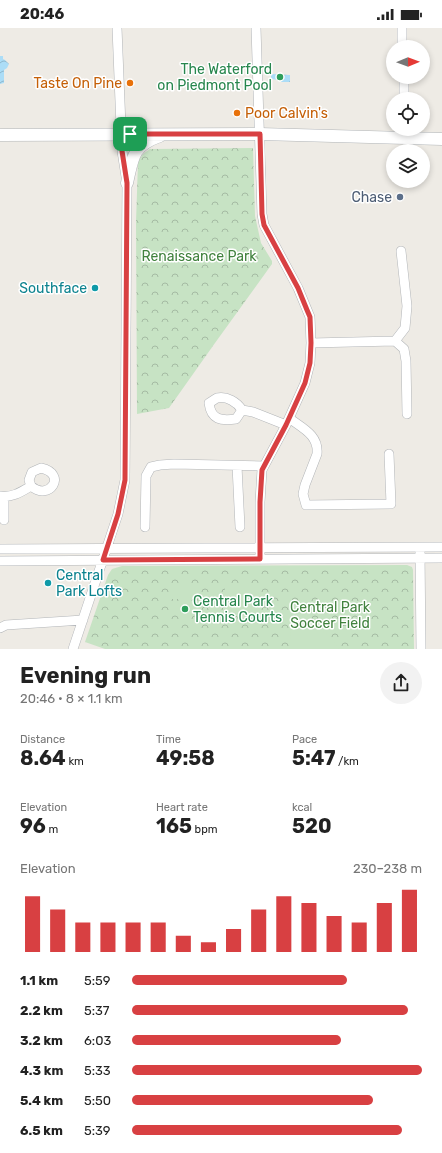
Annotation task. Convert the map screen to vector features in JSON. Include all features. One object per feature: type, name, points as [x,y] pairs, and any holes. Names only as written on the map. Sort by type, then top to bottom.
[{"type":"main road","points":[[127,183],[133,158],[137,150],[146,142],[166,134]]},
{"type":"main road","points":[[0,135],[386,134]]},
{"type":"main road","points":[[420,136],[442,139]]},
{"type":"street","points":[[74,649],[118,514],[125,480],[127,183],[122,151],[117,28]]},
{"type":"street","points":[[256,28],[262,214],[264,225],[298,288],[310,317],[311,343],[310,363],[305,383],[262,470],[260,559]]},
{"type":"street","points":[[402,28],[402,40]]},
{"type":"street","points":[[395,341],[405,328],[407,306],[401,251]]},
{"type":"street","points":[[311,343],[395,341],[404,349],[406,361],[407,414]]},
{"type":"street","points":[[242,410],[287,422],[306,430],[313,437],[317,454],[303,494],[306,505],[390,504],[389,454]]},
{"type":"street","points":[[145,527],[146,476],[151,467],[174,464],[264,466]]},
{"type":"street","points":[[237,466],[240,527]]},
{"type":"street","points":[[4,520],[2,496],[8,497],[30,486]]},
{"type":"street","points":[[420,547],[421,649]]},
{"type":"street","points":[[0,549],[442,547]]},
{"type":"street","points":[[0,560],[442,558]]},
{"type":"street","points":[[0,628],[6,625],[83,620]]},
{"type":"green space","name":"Renaissance Park","points":[[253,148],[255,216],[261,243],[272,261],[272,264],[169,408],[137,414],[136,222],[138,162],[143,154],[150,149]]},
{"type":"green space","name":"Central Park Soccer Field","points":[[407,565],[412,567],[413,570],[414,649],[105,649],[85,642],[108,575],[112,569],[122,566]]},
{"type":"green space","name":"Central Park Tennis Courts","points":[[171,587],[197,587],[197,599],[171,599]]},
{"type":"green space","name":"Central Park Tennis Courts","points":[[225,587],[251,587],[251,598],[225,598]]},
{"type":"green space","name":"Central Park Tennis Courts","points":[[251,602],[251,614],[226,615],[226,603]]},
{"type":"green space","name":"Central Park Tennis Courts","points":[[172,603],[197,603],[197,615],[172,615]]},
{"type":"green space","points":[[292,619],[306,622],[319,629],[331,637],[339,649],[289,649]]},
{"type":"water","points":[[0,56],[3,56],[3,59],[9,64],[4,70],[4,83],[0,84]]},
{"type":"water","name":"The Waterford on Piedmont Pool","points":[[271,74],[290,75],[290,82],[281,82],[281,80],[271,79]]},
{"type":"place","name":"The Waterford on Piedmont Pool","points":[[280,77]]},
{"type":"place","name":"Taste On Pine","points":[[130,83]]},
{"type":"place","name":"Poor Calvin's","points":[[237,113]]},
{"type":"place","name":"Chase","points":[[400,197]]},
{"type":"place","name":"Southface","points":[[95,288]]},
{"type":"place","name":"Central Park Lofts","points":[[48,583]]},
{"type":"place","name":"Central Park Tennis Courts","points":[[185,609]]},
{"type":"route","points":[[122,134],[130,134],[260,134],[262,214],[264,225],[298,288],[310,317],[311,343],[310,363],[305,383],[286,425],[262,470],[260,502],[260,559],[103,560],[118,514],[125,480],[127,183],[122,151],[122,134]]}]
